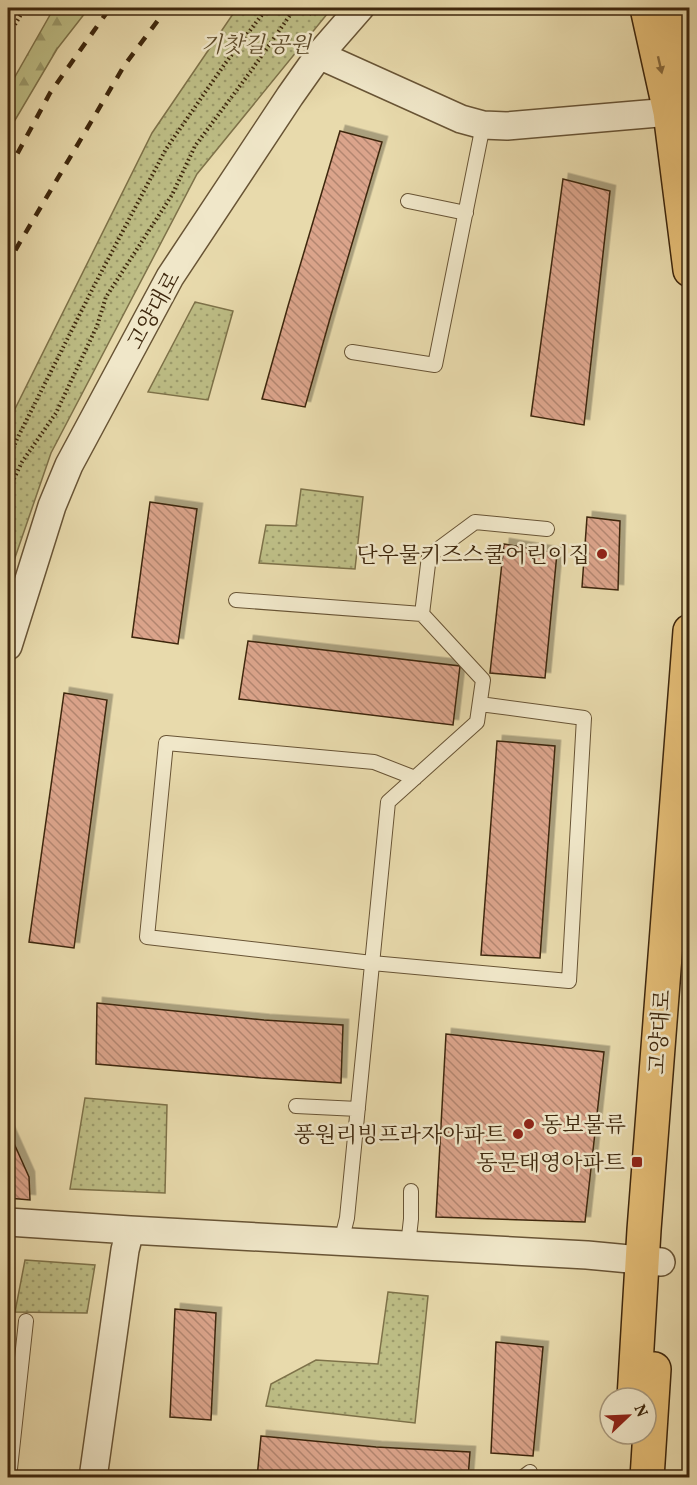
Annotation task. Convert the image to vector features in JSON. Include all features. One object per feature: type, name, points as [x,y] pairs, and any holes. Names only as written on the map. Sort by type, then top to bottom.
[{"type":"main road","points":[[647,8],[680,104]]},
{"type":"main road","points":[[673,8],[681,36],[680,104],[690,270]]},
{"type":"main road","name":"고양대로","points":[[647,1478],[652,1261],[690,631]]},
{"type":"main road","name":"고양대로","points":[[636,1386],[652,1261],[690,888]]},
{"type":"main road","points":[[628,1478],[630,1446]]},
{"type":"street","name":"고양대로","points":[[8,646],[52,506],[69,465],[170,278],[290,96],[319,55],[360,8]]},
{"type":"street","points":[[319,55],[461,119],[483,125],[507,126],[680,104]]},
{"type":"street","points":[[8,1222],[587,1255],[652,1261]]},
{"type":"street","points":[[93,1478],[125,1250],[130,1230]]},
{"type":"lane","points":[[352,352],[435,365],[483,125]]},
{"type":"lane","points":[[408,201],[466,213]]},
{"type":"lane","points":[[422,614],[429,556],[475,522],[547,530]]},
{"type":"lane","points":[[236,600],[422,614],[483,680],[477,722],[388,802],[347,1218],[341,1242]]},
{"type":"lane","points":[[415,778],[374,762],[165,743],[147,937],[372,963],[569,981],[584,718],[480,704]]},
{"type":"lane","points":[[296,1106],[358,1109]]},
{"type":"lane","points":[[408,1245],[411,1191]]},
{"type":"lane","points":[[9,1478],[26,1321]]},
{"type":"path","points":[[8,36],[26,8]]},
{"type":"path","points":[[8,461],[94,286],[166,149],[267,8]]},
{"type":"path","points":[[8,491],[22,462],[56,413],[97,326],[105,297],[172,195],[195,146],[295,8]]},
{"type":"path","points":[[303,8],[313,15]]},
{"type":"green space","points":[[54,8],[89,8],[57,49],[8,132],[8,89]]},
{"type":"green space","name":"기찻길 공원","points":[[237,8],[332,8],[197,174],[51,453],[8,578],[8,423],[152,133]]},
{"type":"green space","points":[[195,302],[233,311],[208,400],[148,392]]},
{"type":"green space","points":[[301,489],[363,497],[355,569],[259,563],[266,525],[296,526]]},
{"type":"green space","points":[[85,1098],[167,1105],[165,1193],[70,1189]]},
{"type":"green space","points":[[25,1260],[95,1265],[87,1313],[15,1312]]},
{"type":"green space","points":[[388,1292],[428,1296],[415,1423],[266,1406],[271,1384],[316,1360],[378,1364]]},
{"type":"building","points":[[340,131],[382,142],[305,407],[262,399],[288,306]]},
{"type":"building","points":[[563,179],[610,191],[584,425],[531,416]]},
{"type":"building","points":[[150,502],[197,509],[178,644],[132,637]]},
{"type":"building","name":"단우물키즈스쿨어린이집","points":[[587,517],[620,521],[618,590],[582,587]]},
{"type":"building","points":[[504,544],[557,553],[545,678],[490,673]]},
{"type":"building","points":[[248,641],[460,666],[453,725],[239,699]]},
{"type":"building","points":[[64,693],[107,700],[74,948],[29,942]]},
{"type":"building","points":[[497,741],[555,746],[540,958],[481,955]]},
{"type":"building","points":[[97,1003],[264,1020],[343,1025],[341,1083],[96,1064]]},
{"type":"building","name":"풍원리빙프라자아파트","points":[[446,1034],[604,1052],[585,1222],[436,1217]]},
{"type":"building","points":[[8,1130],[29,1177],[30,1200],[8,1198]]},
{"type":"building","points":[[175,1309],[216,1313],[211,1420],[170,1417]]},
{"type":"building","points":[[496,1342],[543,1347],[533,1456],[491,1453]]},
{"type":"building","points":[[261,1436],[376,1447],[470,1452],[468,1478],[257,1478]]},
{"type":"railway","points":[[8,171],[50,93],[110,8]]},
{"type":"railway","points":[[8,269],[16,249],[124,66],[167,8]]},
{"type":"place","name":"단우물키즈스쿨어린이집","points":[[602,554]]},
{"type":"place","name":"동보물류","points":[[529,1124]]},
{"type":"place","name":"풍원리빙프라자아파트","points":[[518,1134]]},
{"type":"place","name":"동문태영아파트","points":[[637,1162]]}]
